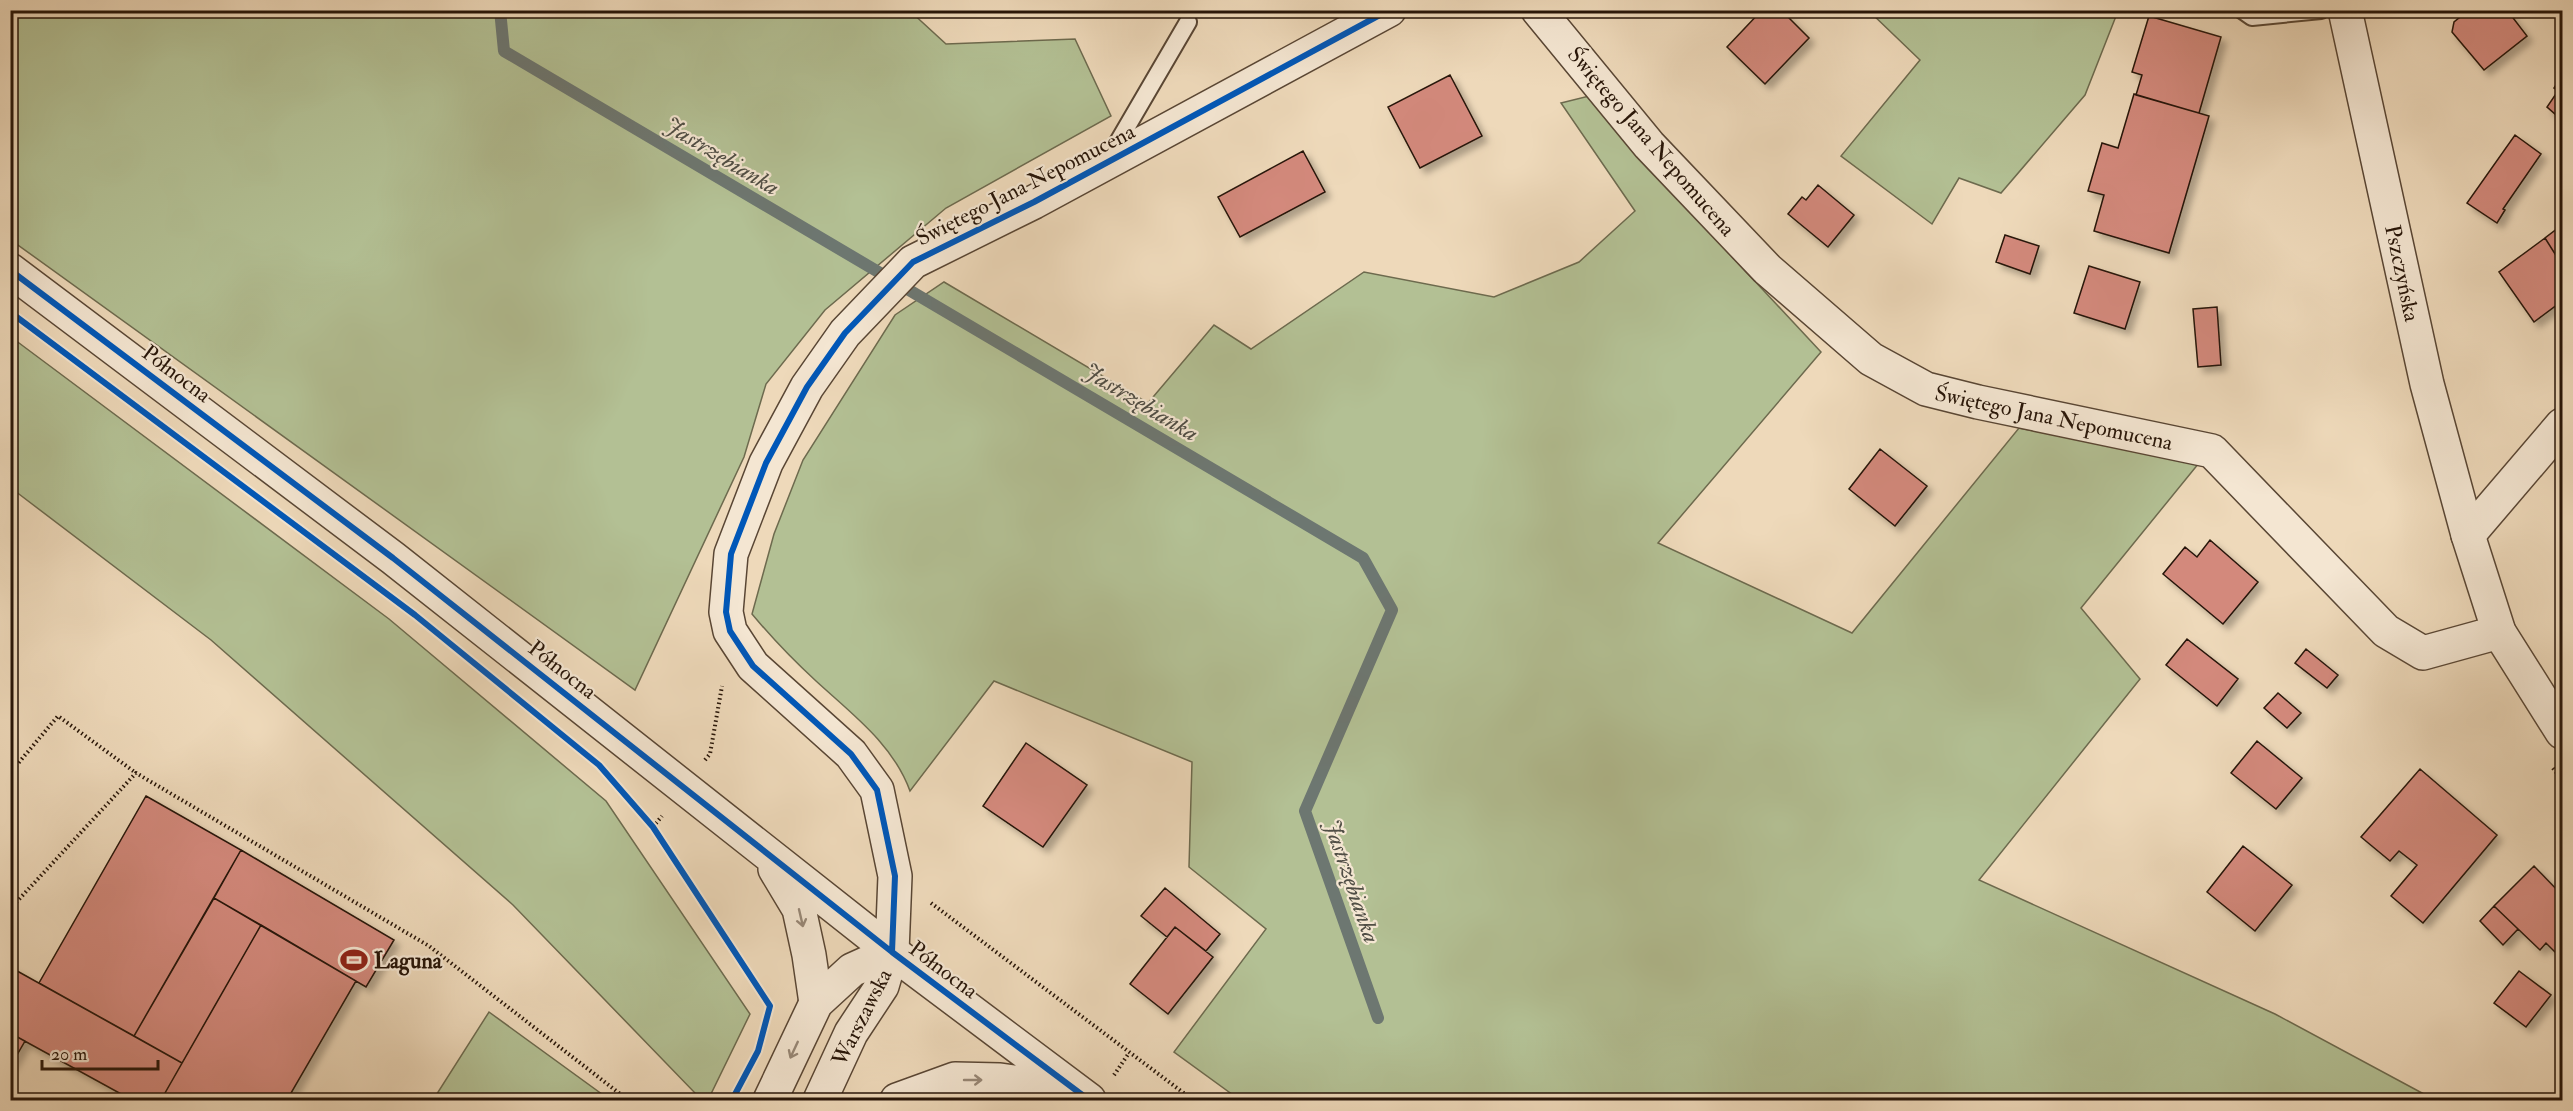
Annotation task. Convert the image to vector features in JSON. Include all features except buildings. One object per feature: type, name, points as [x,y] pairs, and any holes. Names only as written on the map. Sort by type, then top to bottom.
[{"type":"street","name":"Świętego Jana Nepomucena","points":[[892,952],[895,876],[877,790],[851,754],[753,666],[730,631],[726,612],[731,554],[766,463],[807,387],[845,333],[913,262],[1107,163],[1389,10]]},
{"type":"street","name":"Świętego Jana Nepomucena","points":[[1538,10],[1650,146],[1767,270],[1871,359],[1926,389],[2212,451],[2386,631],[2423,653],[2499,632]]},
{"type":"street","name":"Pszczyńska","points":[[2345,10],[2427,384],[2468,535],[2499,632],[2562,732]]},
{"type":"street","name":"Północna","points":[[10,270],[393,558],[892,952],[1089,1101]]},
{"type":"street","points":[[2468,535],[2562,425]]},
{"type":"street","points":[[763,849],[799,909],[816,1003]]},
{"type":"street","name":"Warszawska","points":[[770,1101],[816,1003],[852,970],[892,952]]},
{"type":"street","name":"Warszawska","points":[[820,1101],[851,1033],[882,986],[892,952]]},
{"type":"street","points":[[897,1101],[956,1079],[1000,1080],[1040,1086],[1065,1101]]},
{"type":"lane","points":[[2242,10],[2252,17],[2320,10]]},
{"type":"lane","points":[[1107,163],[1188,22]]},
{"type":"path","points":[[710,754],[724,674]]},
{"type":"path","points":[[10,773],[58,716],[136,773],[429,946],[628,1101]]},
{"type":"path","points":[[10,909],[136,773]]},
{"type":"path","points":[[895,876],[1193,1101]]},
{"type":"green space","points":[[10,11],[910,11],[946,44],[1075,39],[1111,116],[946,208],[825,310],[766,384],[744,457],[635,690],[11,240]]},
{"type":"green space","points":[[1869,11],[2118,11],[2085,95],[2001,193],[1959,178],[1932,224],[1841,156],[1920,60]]},
{"type":"green space","points":[[1593,95],[1654,173],[1821,352],[1658,543],[1852,633],[2019,428],[2199,463],[2081,608],[2140,679],[1979,880],[2275,1014],[2435,1100],[1240,1100],[1174,1052],[1266,929],[1189,867],[1192,762],[994,681],[910,791],[903,774],[882,744],[791,657],[752,614],[774,534],[803,460],[895,315],[944,282],[1148,403],[1214,325],[1251,349],[1364,272],[1494,297],[1579,262],[1635,211],[1561,103]]},
{"type":"green space","points":[[11,337],[389,619],[606,801],[750,1014],[708,1100],[697,1100],[696,1094],[513,905],[211,640],[11,488]]},
{"type":"green space","points":[[489,1012],[610,1100],[433,1100]]},
{"type":"waterway","name":"Jastrzębianka","points":[[500,10],[504,51],[1363,558],[1392,610],[1305,811],[1378,1018]]},
{"type":"cycle path","points":[[892,952],[895,876],[877,790],[851,754],[753,666],[730,631],[726,612],[731,554],[766,463],[807,387],[845,333],[913,262],[1034,202],[1389,10]]},
{"type":"cycle path","points":[[10,270],[393,558],[892,952],[1089,1100]]},
{"type":"cycle path","points":[[10,312],[415,615],[599,765],[653,827],[770,1006],[758,1051],[732,1100]]},
{"type":"place","name":"Laguna","points":[[354,960]]}]
